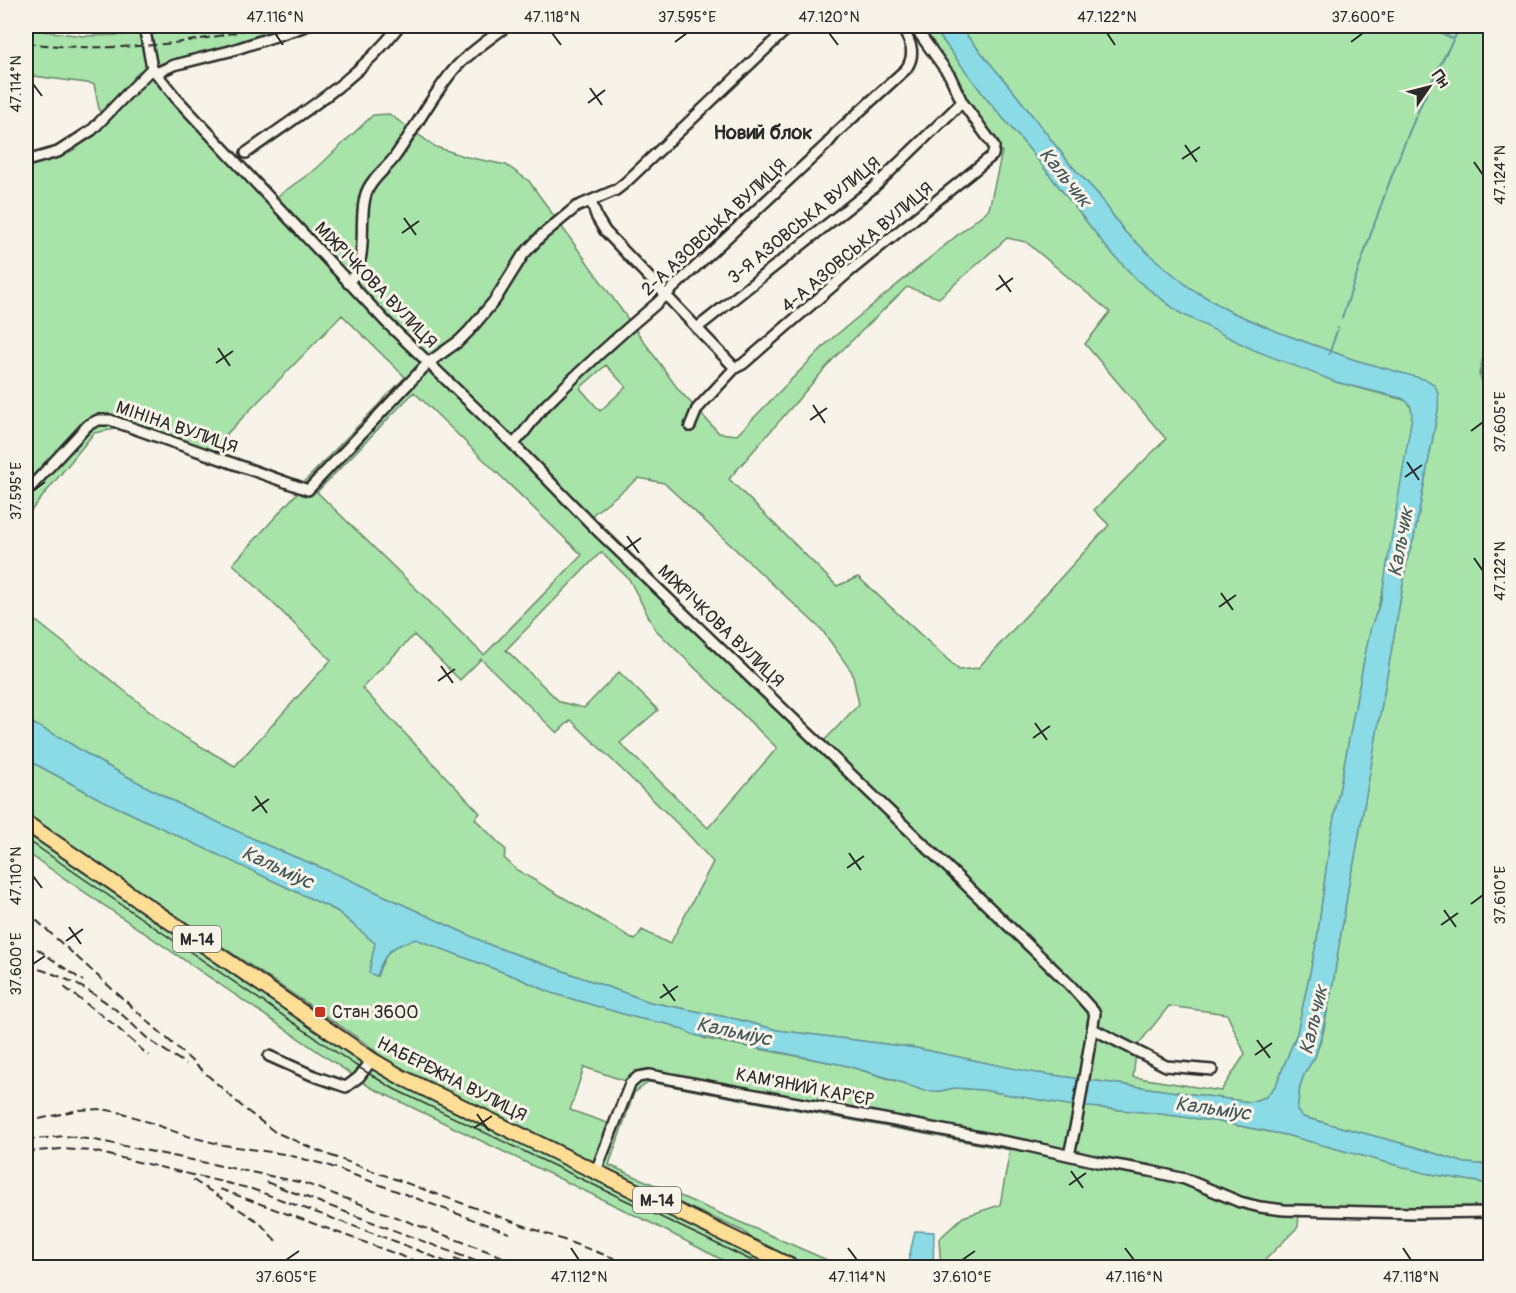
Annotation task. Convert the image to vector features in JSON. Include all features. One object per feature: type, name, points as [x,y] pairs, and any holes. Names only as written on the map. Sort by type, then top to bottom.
[{"type":"highway","name":"НАБЕРЕЖНА ВУЛИЦЯ","points":[[26,822],[372,1060],[426,1090],[794,1268]]},
{"type":"street","name":"МІЖРІЧКОВА ВУЛИЦЯ","points":[[144,26],[154,70],[176,98],[348,282],[599,532],[1071,985],[1095,1013],[1093,1029]]},
{"type":"street","points":[[26,161],[58,152],[92,130],[154,70],[230,51],[306,26]]},
{"type":"street","points":[[246,153],[341,86],[378,51],[399,26]]},
{"type":"street","points":[[348,282],[354,275],[361,254],[366,191],[392,161],[453,72],[477,49],[507,26]]},
{"type":"street","points":[[428,363],[459,341],[484,314],[531,246],[576,207],[616,190],[625,183],[789,26]]},
{"type":"street","name":"2-А АЗОВСЬКА ВУЛИЦЯ","points":[[513,444],[545,405],[906,69],[912,58],[913,50],[901,26]]},
{"type":"street","points":[[914,26],[950,76],[962,102]]},
{"type":"street","name":"4-А АЗОВСЬКА ВУЛИЦЯ","points":[[690,426],[697,409],[735,368],[743,364],[850,272],[990,160],[994,147],[962,102]]},
{"type":"street","name":"3-Я АЗОВСЬКА ВУЛИЦЯ","points":[[697,328],[873,188],[962,102]]},
{"type":"street","points":[[591,201],[600,224],[735,368]]},
{"type":"street","name":"МІНІНА ВУЛИЦЯ","points":[[26,492],[88,425],[102,419],[308,490],[428,363]]},
{"type":"street","points":[[1069,1155],[1093,1029],[1166,1066],[1212,1070]]},
{"type":"street","points":[[269,1056],[345,1087],[359,1077],[372,1060]]},
{"type":"street","name":"КАМ'ЯНИЙ КАР'ЄР","points":[[596,1171],[630,1084],[643,1075],[1150,1171],[1185,1179],[1240,1202],[1260,1207],[1284,1210],[1414,1213],[1491,1212]]},
{"type":"green space","points":[[177,26],[307,26],[161,70],[178,96],[275,198],[317,168],[373,115],[389,114],[436,147],[467,157],[506,165],[529,181],[678,389],[719,433],[737,435],[829,341],[989,209],[1002,152],[966,102],[958,83],[918,26],[932,26],[986,98],[1108,249],[1137,280],[1180,313],[1336,382],[1408,401],[1413,412],[1386,575],[1365,655],[1330,839],[1317,940],[1297,1033],[1276,1085],[1266,1097],[1250,1102],[1030,1072],[916,1048],[777,1030],[736,1019],[650,1002],[490,945],[346,878],[271,847],[181,805],[26,720],[26,613],[179,734],[235,766],[331,660],[233,564],[298,492],[121,428],[94,433],[26,517],[26,157],[66,141],[100,114],[94,84],[26,75],[26,29],[84,36],[124,35]],"holes":[[[1007,238],[1026,242],[1110,312],[1085,344],[1166,439],[1094,510],[1109,525],[978,668],[959,670],[858,577],[837,586],[729,479],[836,356],[907,287],[939,298]],[[342,315],[405,377],[304,482],[215,450],[217,444]],[[606,365],[626,387],[600,411],[580,388]],[[414,392],[582,555],[484,655],[317,492]],[[639,478],[664,483],[822,630],[852,672],[859,704],[823,742],[592,515]],[[601,552],[629,579],[655,629],[777,748],[708,828],[620,743],[658,710],[619,672],[584,708],[560,702],[506,650]],[[414,635],[460,680],[481,659],[557,733],[571,720],[686,832],[713,862],[670,944],[642,930],[635,940],[517,870],[504,858],[506,850],[475,819],[480,813],[362,688]],[[1169,1006],[1227,1014],[1245,1054],[1221,1091],[1133,1077],[1137,1046]]]},
{"type":"green space","points":[[959,26],[1490,26],[1490,335],[1479,374],[1490,398],[1490,1165],[1465,1163],[1412,1146],[1303,1117],[1297,1111],[1300,1086],[1305,1072],[1315,1057],[1323,1033],[1408,556],[1414,538],[1438,410],[1390,370],[1278,332],[1229,311],[1190,288],[1124,231],[1098,194],[1070,164]]},
{"type":"green space","points":[[26,759],[98,798],[337,911],[375,943],[369,973],[377,976],[390,951],[416,939],[552,993],[637,1018],[672,1025],[706,1039],[844,1065],[906,1084],[940,1091],[955,1088],[983,1090],[1068,1105],[1214,1121],[1286,1135],[1425,1173],[1490,1184],[1490,1216],[1299,1214],[1298,1227],[1258,1267],[941,1267],[939,1239],[963,1217],[1000,1205],[1010,1150],[649,1082],[634,1093],[609,1165],[843,1267],[813,1267],[755,1241],[743,1231],[598,1167],[390,1064],[367,1044],[26,814]],"holes":[[[584,1067],[625,1081],[610,1124],[570,1110]]]},
{"type":"green space","points":[[26,830],[373,1068],[782,1267],[736,1267],[653,1224],[370,1087],[26,852]]},
{"type":"water","points":[[932,26],[959,26],[1070,164],[1098,194],[1124,231],[1190,288],[1229,311],[1278,332],[1355,360],[1427,380],[1436,389],[1438,410],[1414,538],[1408,556],[1333,983],[1315,1057],[1305,1072],[1300,1086],[1297,1111],[1303,1117],[1412,1146],[1465,1163],[1490,1165],[1490,1184],[1425,1173],[1286,1135],[1214,1121],[1068,1105],[983,1090],[955,1088],[924,1091],[844,1065],[694,1035],[672,1025],[637,1018],[552,993],[416,939],[390,951],[377,976],[369,973],[375,943],[337,911],[98,798],[26,759],[26,720],[181,805],[271,847],[346,878],[490,945],[650,1002],[736,1019],[777,1030],[916,1048],[1030,1072],[1250,1102],[1266,1097],[1276,1085],[1297,1033],[1317,940],[1330,839],[1365,655],[1371,627],[1381,600],[1411,422],[1411,407],[1401,398],[1336,382],[1254,350],[1180,313],[1137,280],[1108,249],[986,98]]},
{"type":"water","points":[[1490,335],[1490,398],[1480,374]]},
{"type":"water","points":[[915,1231],[934,1232],[933,1267],[907,1267]]},
{"type":"waterway","points":[[1428,26],[1453,39]]},
{"type":"waterway","points":[[1342,318],[1409,132],[1461,26]]},
{"type":"waterway","points":[[1329,354],[1338,328]]},
{"type":"tram line","points":[[26,839],[355,1065],[394,1089],[767,1268]]},
{"type":"railway","points":[[26,43],[84,47],[144,46],[203,39],[260,26]]},
{"type":"railway","points":[[26,911],[246,1110],[275,1132],[326,1154],[641,1268]]},
{"type":"railway","points":[[26,941],[83,981]]},
{"type":"railway","points":[[26,966],[64,978],[99,997],[150,1040],[186,1064]]},
{"type":"railway","points":[[64,987],[112,1023],[149,1056]]},
{"type":"railway","points":[[26,1122],[78,1110],[102,1109],[123,1113],[187,1136],[223,1145],[284,1154],[327,1165],[509,1233]]},
{"type":"railway","points":[[26,1140],[65,1136],[95,1140],[304,1183],[533,1268]]},
{"type":"railway","points":[[26,1152],[61,1149],[92,1151],[252,1189],[461,1268]]},
{"type":"railway","points":[[193,1180],[259,1222],[277,1242]]},
{"type":"railway","points":[[266,1182],[494,1268]]},
{"type":"railway","points":[[220,1189],[434,1268]]},
{"type":"railway","points":[[454,1259],[476,1268]]},
{"type":"place","name":"Стан 3600","points":[[320,1012]]},
{"type":"district","name":"Новий блок","points":[[763,132]]},
{"type":"water label","name":"Кальчик","points":[[1066,177]]},
{"type":"water label","name":"Кальчик","points":[[1400,542]]},
{"type":"water label","name":"Кальміус","points":[[278,867]]},
{"type":"water label","name":"Кальчик","points":[[1313,1020]]},
{"type":"water label","name":"Кальміус","points":[[734,1031]]},
{"type":"water label","name":"Кальміус","points":[[1213,1108]]}]
